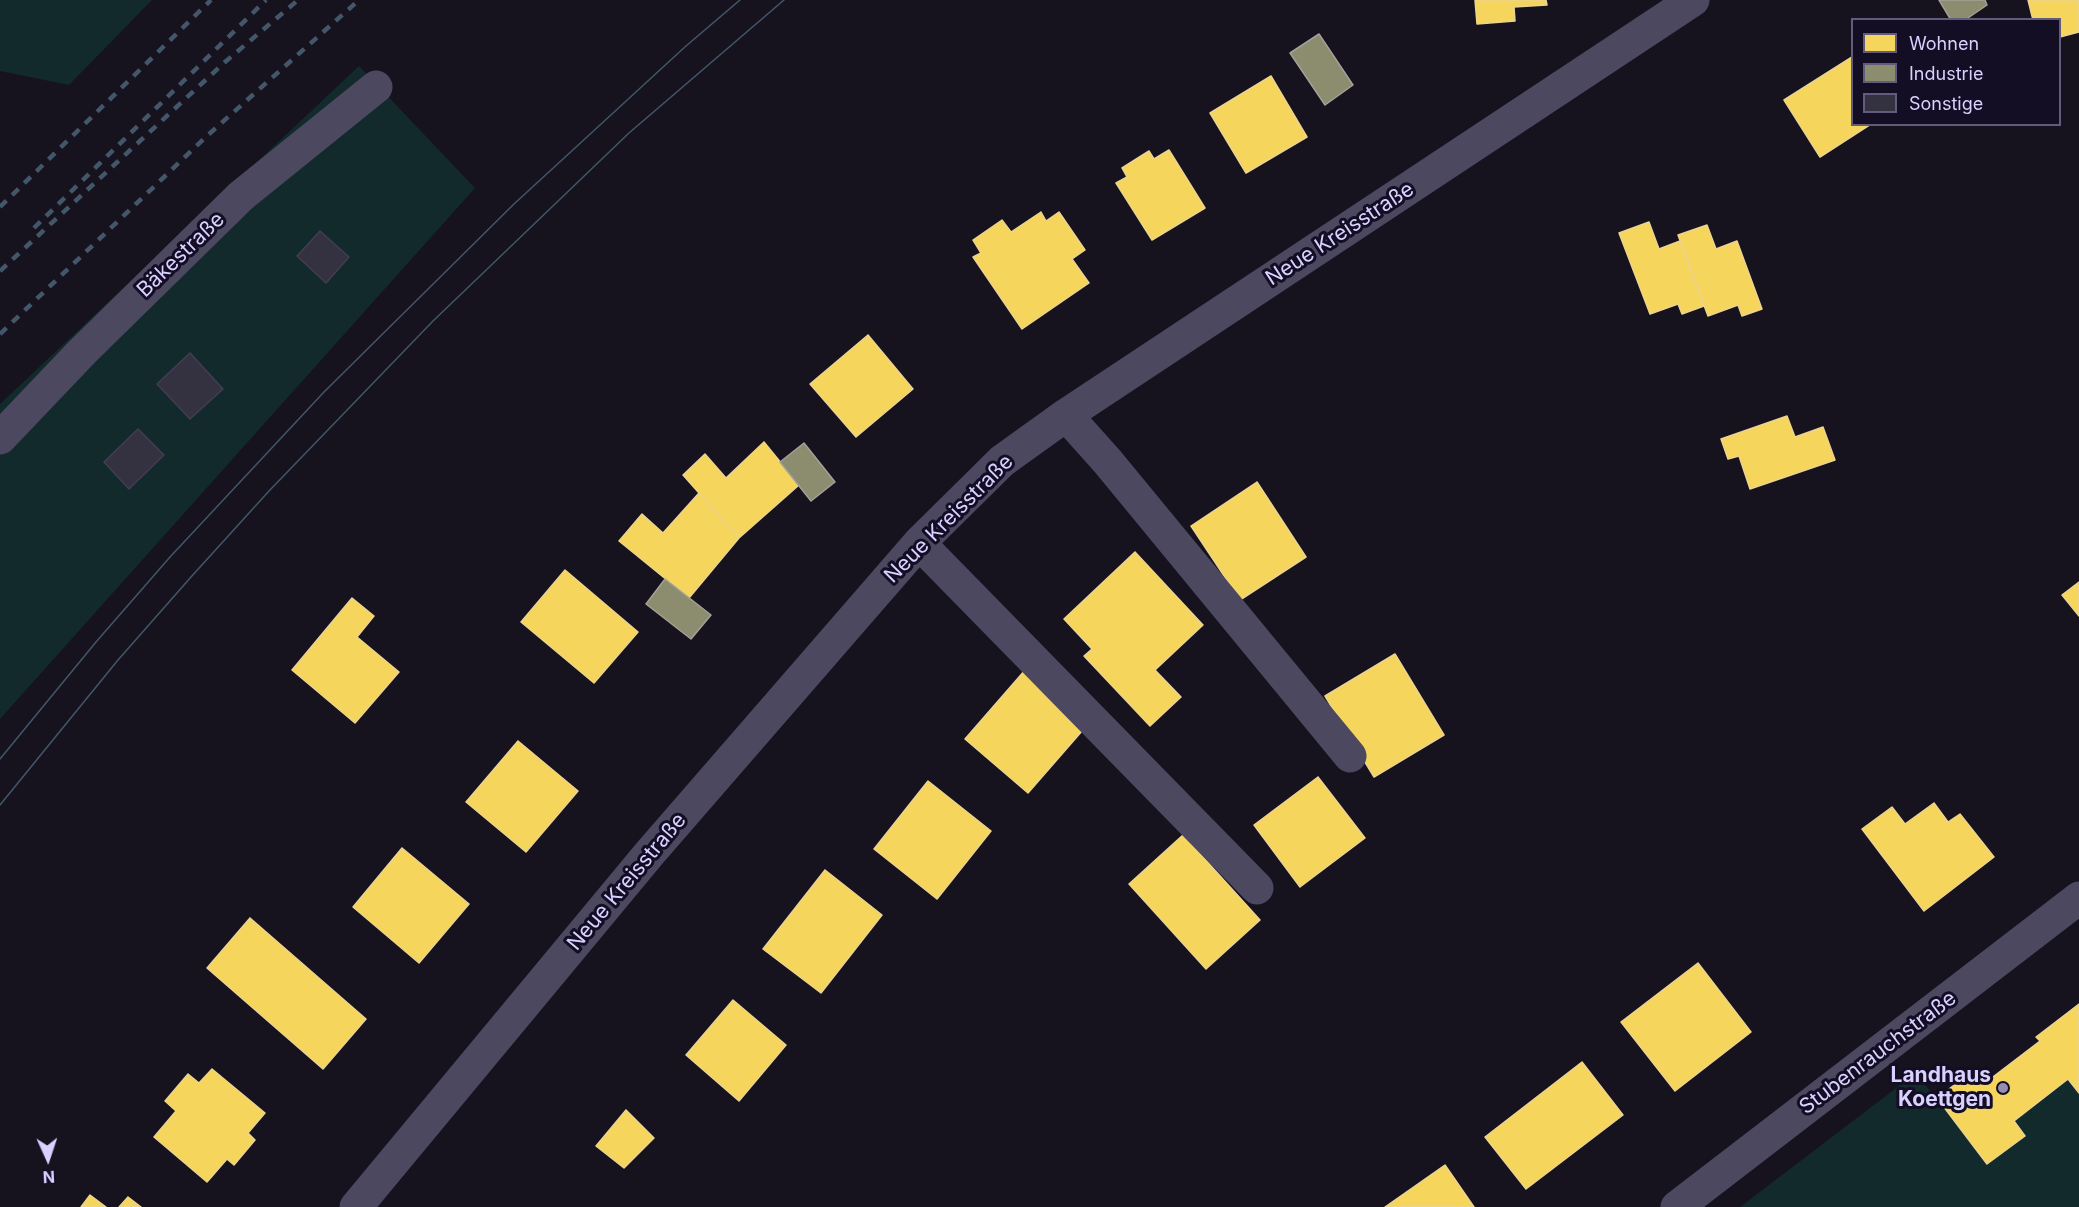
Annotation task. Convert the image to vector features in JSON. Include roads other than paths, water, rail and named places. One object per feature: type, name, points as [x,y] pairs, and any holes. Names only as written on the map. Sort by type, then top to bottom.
[{"type":"street","name":"Neue Kreisstraße","points":[[356,1207],[650,854],[919,543],[1002,461],[1066,415],[1693,0]]},
{"type":"street","name":"Bäkestraße","points":[[0,438],[82,352],[241,196],[376,87]]},
{"type":"street","points":[[1066,415],[1108,462],[1350,756]]},
{"type":"street","points":[[919,543],[1257,888]]},
{"type":"street","name":"Stubenrauchstraße","points":[[1677,1207],[2079,898]]},
{"type":"tram line","points":[[0,759],[96,642],[170,557],[324,392],[514,204],[686,46],[740,0]]},
{"type":"tram line","points":[[0,805],[118,660],[191,577],[269,491],[433,321],[629,133],[784,0]]},
{"type":"railway","points":[[0,207],[211,0]]},
{"type":"railway","points":[[34,228],[266,0]]},
{"type":"railway","points":[[0,271],[225,62],[298,0]]},
{"type":"railway","points":[[0,334],[208,135],[359,0]]},
{"type":"place","name":"Landhaus Koettgen","points":[[2003,1088]]}]
